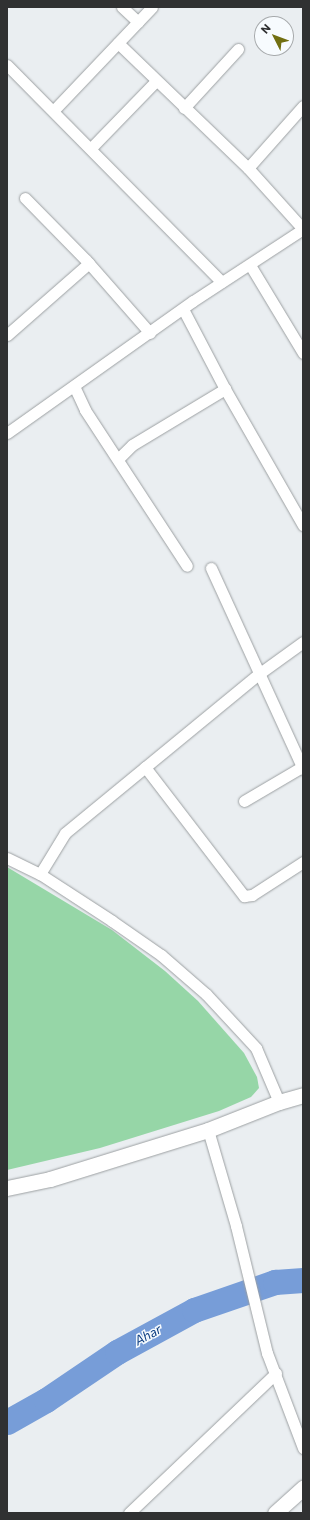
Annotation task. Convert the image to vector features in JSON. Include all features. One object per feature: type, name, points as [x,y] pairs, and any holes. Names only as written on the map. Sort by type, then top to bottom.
[{"type":"street","points":[[122,7],[138,22]]},
{"type":"street","points":[[54,110],[152,7]]},
{"type":"street","points":[[7,433],[150,333],[183,308],[303,229],[248,168],[118,43]]},
{"type":"street","points":[[184,108],[238,49]]},
{"type":"street","points":[[7,65],[54,110],[222,282]]},
{"type":"street","points":[[91,148],[156,81]]},
{"type":"street","points":[[248,168],[303,106]]},
{"type":"street","points":[[25,198],[89,263],[150,333]]},
{"type":"street","points":[[7,335],[89,263]]},
{"type":"street","points":[[250,265],[303,353]]},
{"type":"street","points":[[183,308],[225,388],[303,525]]},
{"type":"street","points":[[74,386],[86,410],[119,458],[187,566]]},
{"type":"street","points":[[119,458],[132,445],[225,388]]},
{"type":"street","points":[[211,568],[303,768],[244,801]]},
{"type":"street","points":[[40,874],[65,833],[260,673],[303,642]]},
{"type":"street","points":[[145,767],[244,896],[252,895],[303,862]]},
{"type":"street","points":[[7,858],[40,874],[162,955],[206,994],[256,1048],[279,1102]]},
{"type":"street","points":[[7,1188],[50,1179],[208,1130],[279,1102],[303,1095]]},
{"type":"street","points":[[208,1130],[236,1226],[268,1354],[303,1448]]},
{"type":"street","points":[[129,1513],[276,1373]]},
{"type":"street","points":[[276,1513],[303,1488]]},
{"type":"green space","points":[[7,867],[112,930],[165,971],[198,1001],[244,1053],[257,1077],[259,1088],[251,1097],[219,1111],[100,1148],[7,1170]]},
{"type":"waterway","name":"Ahar","points":[[7,1422],[46,1400],[117,1352],[194,1310],[275,1282],[303,1280]]}]
